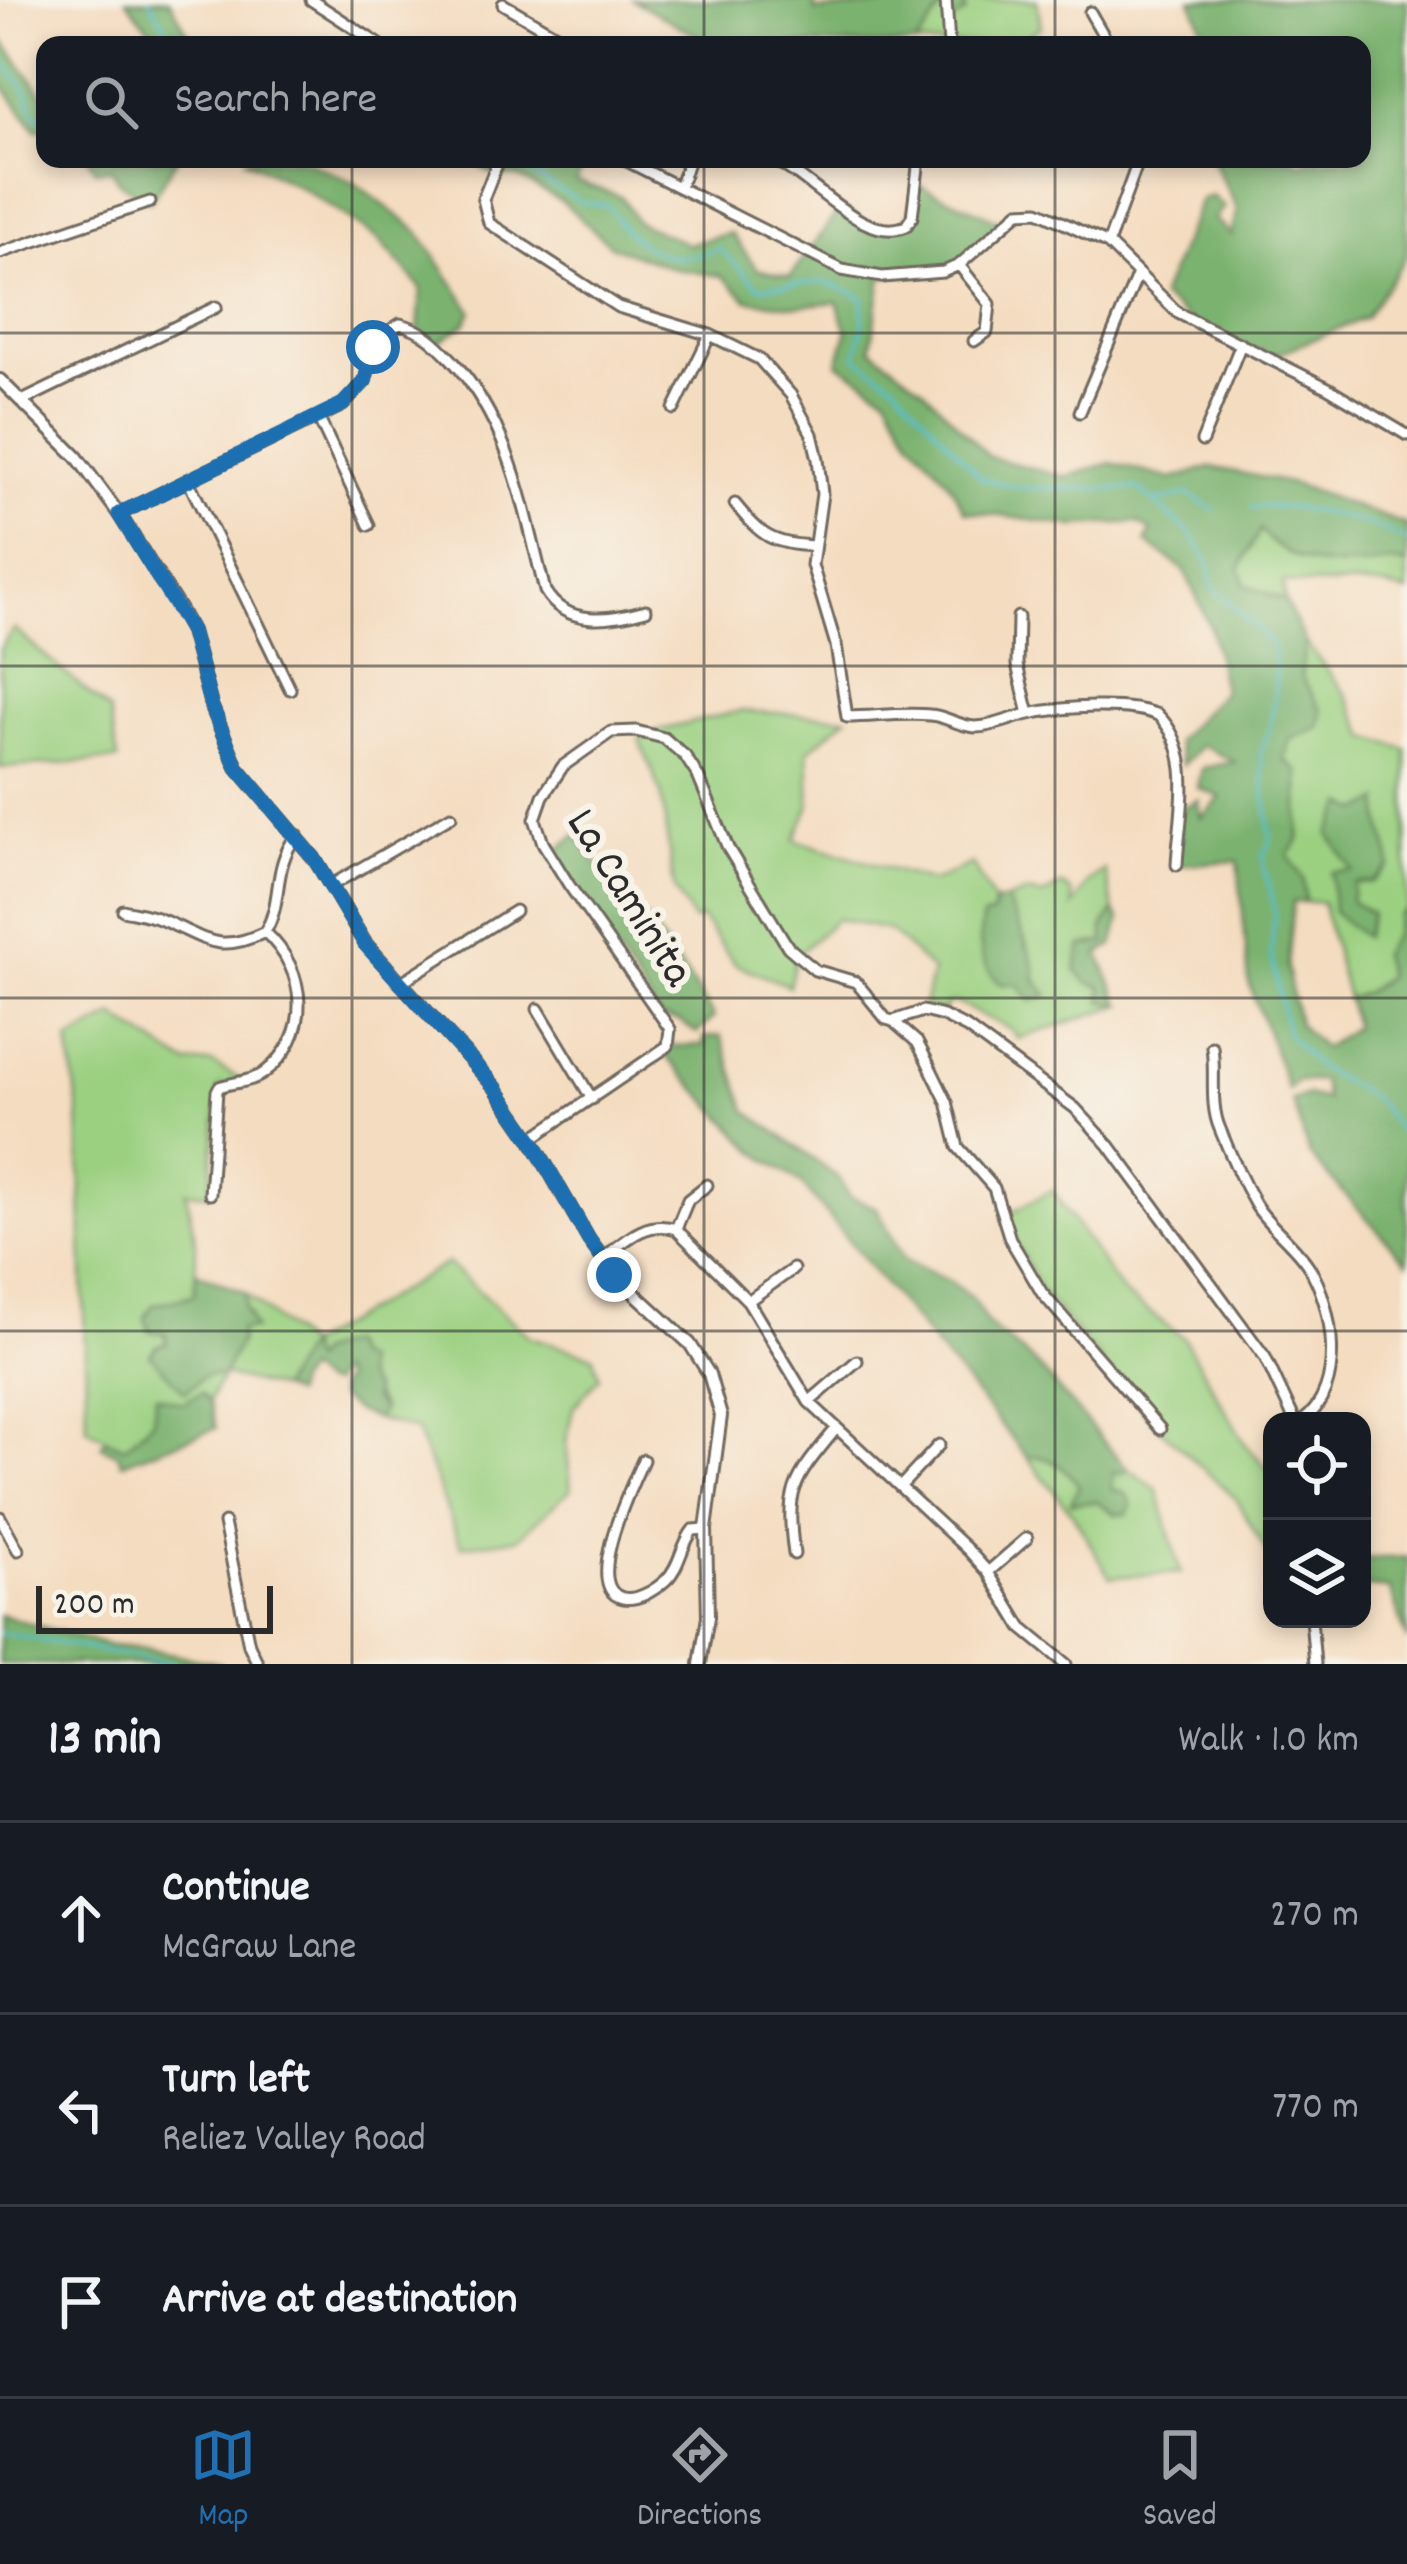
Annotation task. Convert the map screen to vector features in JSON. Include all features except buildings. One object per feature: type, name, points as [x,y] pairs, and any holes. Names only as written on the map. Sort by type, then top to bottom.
[{"type":"main road","points":[[0,380],[77,457],[119,514],[191,631],[211,705],[232,758],[297,836],[365,944],[495,1087],[602,1259],[629,1291],[690,1344],[710,1374],[721,1416],[706,1529],[708,1617],[700,1664]]},
{"type":"street","points":[[310,0],[366,36]]},
{"type":"street","points":[[946,0],[949,36]]},
{"type":"street","points":[[503,4],[558,36]]},
{"type":"street","points":[[1090,12],[1103,36]]},
{"type":"street","points":[[495,168],[483,199],[489,223],[618,307],[710,334],[759,359],[791,395],[812,434],[822,494],[813,546],[815,580],[836,645],[847,717],[936,715],[952,724],[974,727],[1029,714],[1148,711],[1165,722],[1182,764],[1177,865]]},
{"type":"street","points":[[642,168],[842,270],[882,277],[943,272],[958,266],[1018,212],[1028,209],[1108,244],[1178,313],[1328,388],[1407,435]]},
{"type":"street","points":[[680,186],[686,168]]},
{"type":"street","points":[[787,168],[811,181],[853,218],[885,230],[906,226],[912,217],[919,168]]},
{"type":"street","points":[[1108,244],[1135,168]]},
{"type":"street","points":[[0,253],[149,202]]},
{"type":"street","points":[[958,266],[990,304],[987,332],[974,341]]},
{"type":"street","points":[[1081,412],[1137,277]]},
{"type":"street","points":[[22,401],[216,307]]},
{"type":"street","points":[[119,514],[318,417],[358,392],[378,338],[400,324],[436,343],[494,418],[514,467],[545,591],[553,604],[561,612],[581,617],[622,617],[646,610]]},
{"type":"street","points":[[674,409],[710,334]]},
{"type":"street","points":[[1202,441],[1241,344]]},
{"type":"street","points":[[318,417],[369,525]]},
{"type":"street","points":[[188,480],[290,689]]},
{"type":"street","points":[[735,504],[757,530],[782,544],[813,546]]},
{"type":"street","points":[[1018,617],[1017,665],[1029,714]]},
{"type":"street","name":"La Caminita","points":[[531,1139],[668,1046],[670,1029],[543,843],[535,819],[563,766],[611,732],[636,730],[664,738],[685,756],[728,848],[788,947],[815,970],[856,982],[877,1011],[893,1021]]},
{"type":"street","points":[[330,886],[451,816]]},
{"type":"street","points":[[123,910],[159,918],[206,942],[224,945],[265,932],[272,918],[283,852],[297,836]]},
{"type":"street","points":[[400,983],[514,911]]},
{"type":"street","points":[[210,1194],[219,1087],[262,1076],[292,1036],[302,1010],[288,956],[265,932]]},
{"type":"street","points":[[538,1009],[592,1099]]},
{"type":"street","points":[[893,1021],[923,1011],[967,1028],[1060,1095],[1109,1145],[1265,1357],[1291,1412]]},
{"type":"street","points":[[893,1021],[917,1042],[947,1102],[958,1147],[994,1188],[1010,1239],[1042,1293],[1160,1429]]},
{"type":"street","points":[[1212,1047],[1216,1119],[1221,1132],[1255,1203],[1311,1270],[1327,1316],[1330,1366],[1313,1412]]},
{"type":"street","points":[[676,1228],[688,1200],[707,1185]]},
{"type":"street","points":[[602,1259],[644,1229],[663,1224],[676,1228],[748,1301],[809,1402],[988,1572],[1022,1628],[1066,1664]]},
{"type":"street","points":[[748,1301],[793,1269]]},
{"type":"street","points":[[809,1402],[857,1361]]},
{"type":"street","points":[[794,1554],[788,1508],[802,1470],[835,1430]]},
{"type":"street","points":[[900,1487],[939,1445]]},
{"type":"street","points":[[643,1460],[605,1565],[610,1592],[626,1599],[643,1596],[668,1578],[693,1530],[706,1529]]},
{"type":"street","points":[[0,1517],[18,1550]]},
{"type":"street","points":[[224,1523],[249,1646],[258,1664]]},
{"type":"street","points":[[988,1572],[1027,1538]]},
{"type":"street","points":[[1312,1628],[1315,1664]]},
{"type":"green space","points":[[126,0],[170,0],[189,36],[155,36]]},
{"type":"green space","points":[[633,0],[814,0],[815,11],[965,0],[965,13],[947,25],[944,5],[922,36],[697,36]]},
{"type":"green space","points":[[965,0],[1037,0],[1041,27],[1026,36],[922,36],[945,3],[965,13]]},
{"type":"green space","points":[[1191,0],[1407,0],[1407,255],[1365,318],[1265,359],[1193,322],[1160,297],[1201,199],[1212,196],[1224,207],[1214,219],[1231,235],[1237,209],[1216,168],[1371,168],[1371,36],[1207,36]]},
{"type":"green space","points":[[0,37],[36,85],[36,130],[0,81]]},
{"type":"green space","points":[[94,168],[171,168],[150,202],[119,182],[112,169]]},
{"type":"green space","points":[[261,168],[321,168],[355,183],[418,231],[472,311],[465,324],[437,343],[418,331],[421,288],[377,238]]},
{"type":"green space","points":[[483,168],[582,168],[576,181],[622,197],[636,221],[688,244],[731,233],[757,269],[790,277],[841,207],[868,224],[906,226],[917,184],[1006,224],[959,265],[882,277],[871,348],[924,389],[989,457],[1066,477],[1111,463],[1172,479],[1212,467],[1293,484],[1407,525],[1407,565],[1308,562],[1282,550],[1260,530],[1240,568],[1246,585],[1285,601],[1305,642],[1301,676],[1322,711],[1319,727],[1291,739],[1284,759],[1299,772],[1299,840],[1288,855],[1303,879],[1305,902],[1293,902],[1287,968],[1298,1024],[1324,1048],[1354,1027],[1347,999],[1387,976],[1381,954],[1394,935],[1398,915],[1407,909],[1407,1262],[1310,1156],[1292,1101],[1307,1095],[1326,1100],[1322,1081],[1297,1081],[1288,1090],[1249,983],[1238,861],[1177,865],[1180,809],[1199,800],[1201,818],[1221,797],[1198,788],[1202,768],[1234,762],[1202,745],[1182,765],[1176,741],[1223,691],[1211,629],[1184,570],[1146,542],[1151,531],[1136,522],[1074,526],[965,511],[948,481],[910,437],[887,395],[838,363],[847,332],[837,302],[796,306],[748,300],[722,276],[675,269],[611,246],[563,202],[518,177]]},
{"type":"green space","points":[[1259,529],[1351,566],[1396,561],[1407,565],[1407,593],[1377,586],[1283,582],[1285,601],[1246,585],[1240,568]]},
{"type":"green space","points":[[14,629],[109,711],[118,760],[0,768],[0,648]]},
{"type":"green space","points":[[1305,642],[1346,694],[1367,737],[1407,749],[1407,909],[1398,915],[1394,935],[1381,954],[1387,976],[1347,999],[1322,902],[1305,902],[1303,879],[1288,855],[1299,840],[1299,773],[1284,759],[1291,739],[1319,727],[1301,676]]},
{"type":"green space","points":[[740,711],[847,717],[808,751],[810,805],[795,840],[932,882],[972,864],[994,903],[985,955],[1001,984],[1035,980],[1007,900],[1028,893],[1042,896],[1062,885],[1072,893],[1073,907],[1089,882],[1105,870],[1114,911],[1103,928],[1105,942],[1082,946],[1102,987],[1102,1001],[1121,1005],[1018,1039],[1012,1030],[955,1002],[943,1012],[924,1006],[932,971],[889,930],[836,919],[796,956],[789,986],[735,964],[701,918],[693,921],[674,889],[661,792],[639,739]]},
{"type":"green space","points":[[1381,801],[1390,866],[1372,882],[1354,883],[1351,901],[1371,914],[1364,937],[1333,912],[1331,872],[1352,870],[1329,834],[1345,804],[1360,811]]},
{"type":"green space","points":[[576,835],[657,933],[714,1017],[697,1033],[679,1021],[661,1018],[551,856]]},
{"type":"green space","points":[[1007,900],[1036,980],[1048,995],[1031,1001],[1017,984],[1001,984],[982,953],[983,917],[993,914],[994,903]]},
{"type":"green space","points":[[1114,911],[1120,919],[1113,946],[1099,954],[1121,1005],[1102,1001],[1102,987],[1087,982],[1076,969],[1082,946],[1105,942],[1103,928]]},
{"type":"green space","points":[[114,1016],[187,1064],[212,1063],[243,1081],[219,1087],[210,1194],[186,1192],[196,1244],[195,1295],[153,1305],[167,1344],[150,1355],[185,1392],[204,1376],[250,1316],[245,1293],[306,1346],[447,1263],[530,1337],[594,1356],[599,1377],[573,1408],[566,1442],[571,1489],[518,1538],[461,1546],[416,1430],[376,1419],[382,1409],[364,1378],[363,1361],[311,1361],[306,1348],[279,1389],[223,1375],[209,1401],[201,1393],[153,1420],[124,1448],[87,1428],[79,1113],[69,1041]]},
{"type":"green space","points":[[721,1036],[747,1111],[839,1178],[850,1197],[877,1208],[904,1260],[951,1282],[973,1299],[988,1325],[1034,1362],[1127,1468],[1122,1474],[1114,1471],[1112,1489],[1126,1494],[1132,1504],[1127,1514],[1116,1514],[1097,1502],[1071,1503],[1079,1486],[1069,1473],[1050,1460],[1027,1457],[801,1183],[757,1153],[661,1051],[668,1046],[704,1045],[704,1038]]},
{"type":"green space","points":[[1052,1190],[1123,1293],[1184,1338],[1246,1445],[1263,1463],[1263,1546],[1235,1498],[1160,1429],[1042,1293],[1003,1217]]},
{"type":"green space","points":[[196,1272],[245,1293],[245,1309],[254,1329],[240,1330],[240,1341],[223,1375],[204,1376],[185,1392],[150,1355],[167,1343],[165,1333],[149,1331],[145,1317],[153,1305],[194,1295]]},
{"type":"green space","points":[[347,1343],[355,1358],[363,1361],[364,1378],[382,1409],[376,1419],[356,1412],[338,1397],[343,1379],[339,1372],[330,1385],[306,1371],[293,1395],[279,1389],[306,1346],[311,1361],[318,1353]]},
{"type":"green space","points":[[201,1393],[209,1401],[216,1428],[122,1463],[118,1454],[101,1446],[106,1439],[125,1447],[153,1420],[156,1395],[183,1403]]},
{"type":"green space","points":[[1040,1455],[1066,1469],[1079,1486],[1072,1503],[1097,1502],[1116,1514],[1111,1477],[1113,1471],[1122,1474],[1127,1468],[1157,1489],[1181,1573],[1110,1577],[1072,1513],[1027,1457]]},
{"type":"green space","points":[[1407,1557],[1407,1641],[1390,1589],[1371,1587],[1371,1559]]},
{"type":"green space","points":[[0,1615],[110,1646],[222,1664],[0,1664]]},
{"type":"waterway","points":[[149,0],[171,36]]},
{"type":"waterway","points":[[0,57],[24,87],[36,116]]},
{"type":"waterway","points":[[520,168],[580,201],[609,206],[630,234],[656,251],[686,257],[719,248],[759,287],[824,282],[863,297],[856,357],[896,384],[981,478],[1019,488],[1139,489],[1154,502],[1188,494],[1215,510]]},
{"type":"waterway","points":[[1154,502],[1192,535],[1209,562],[1212,586],[1271,643],[1276,666],[1274,701],[1260,752],[1271,840],[1262,858],[1275,911],[1271,953],[1287,1034],[1318,1067],[1376,1100],[1407,1142]]},
{"type":"waterway","points":[[1251,507],[1331,514],[1407,541]]},
{"type":"waterway","points":[[0,1633],[176,1664]]},
{"type":"route","points":[[373,347],[365,381],[343,404],[119,514],[191,631],[211,705],[237,767],[314,858],[365,944],[495,1087],[614,1275]]}]
